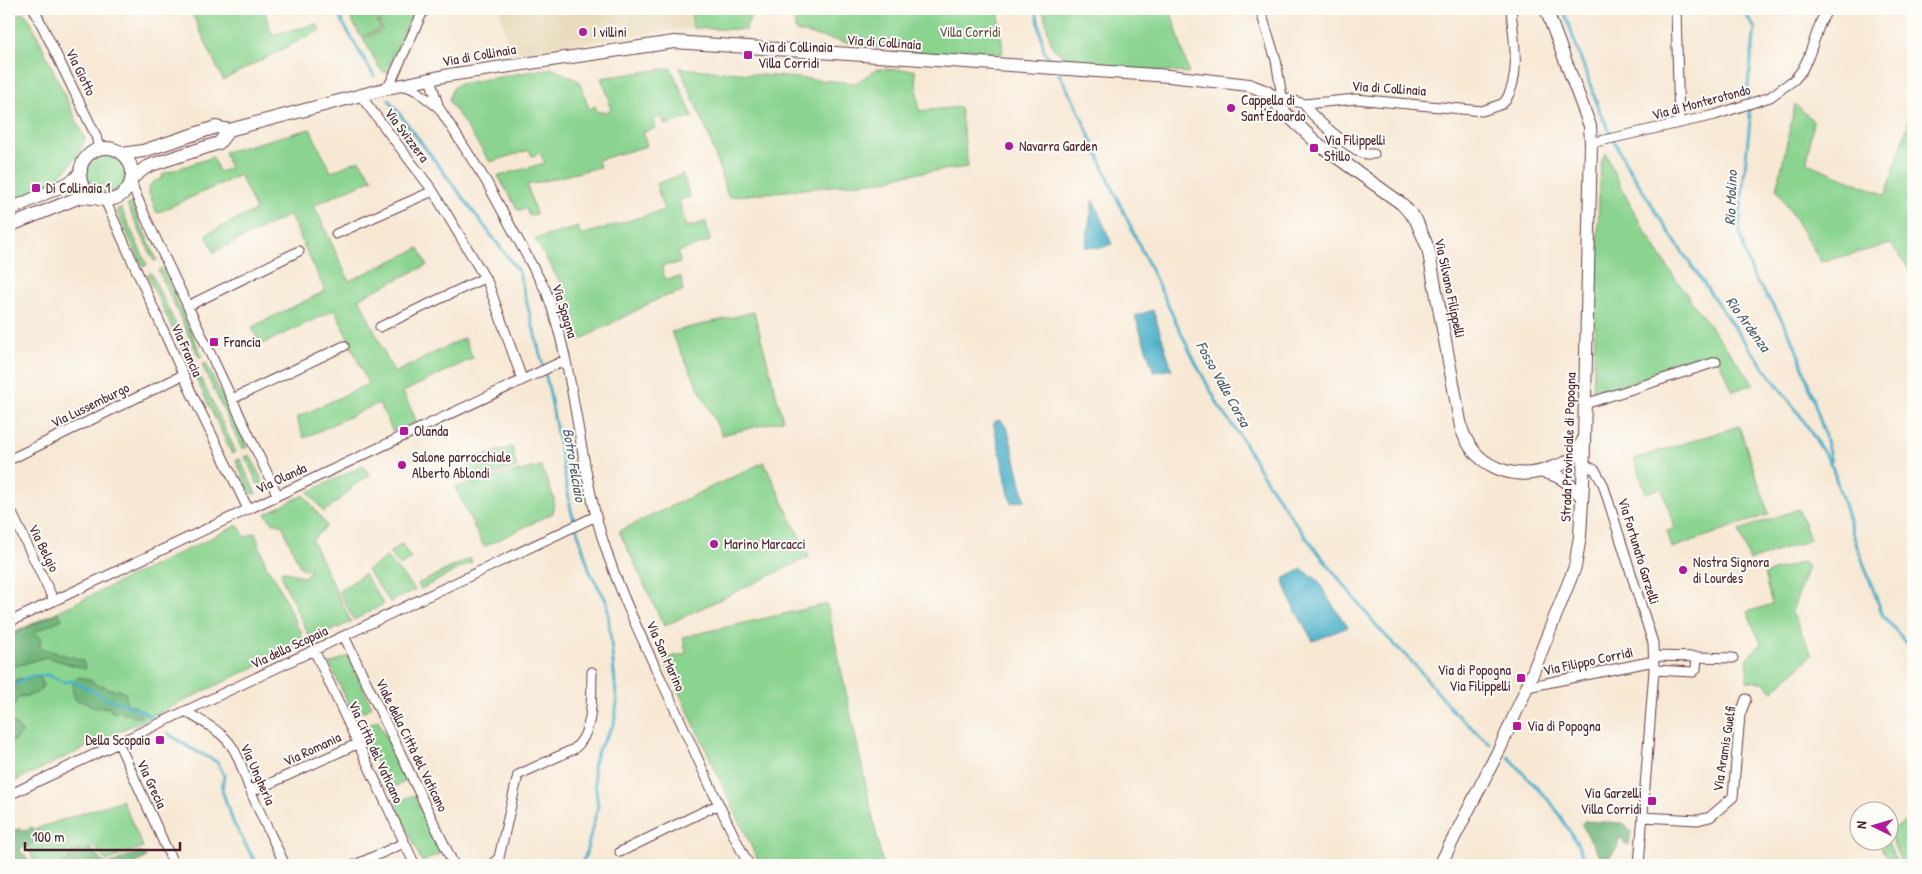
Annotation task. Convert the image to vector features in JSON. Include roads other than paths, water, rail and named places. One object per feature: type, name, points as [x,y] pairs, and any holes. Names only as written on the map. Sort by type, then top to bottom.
[{"type":"street","name":"Via Giotto","points":[[34,9],[96,136],[99,149]]},
{"type":"street","points":[[388,88],[424,9]]},
{"type":"street","points":[[1260,9],[1276,60],[1282,97]]},
{"type":"street","name":"Via di Collinaia","points":[[122,154],[143,151],[216,127],[229,130],[360,95],[430,79],[507,65],[674,42],[1218,81],[1249,85],[1304,104],[1356,99],[1482,111],[1502,104],[1510,94],[1515,67],[1511,9]]},
{"type":"street","name":"Strada Provinciale di Popogna","points":[[1440,865],[1501,746],[1527,687],[1575,567],[1580,536],[1584,469],[1590,126],[1546,9]]},
{"type":"street","points":[[1676,9],[1679,123]]},
{"type":"street","name":"Via di Monterotondo","points":[[1591,144],[1715,115],[1770,97],[1795,79],[1808,58],[1821,21],[1828,9]]},
{"type":"street","name":"Via Spagna","points":[[430,79],[439,108],[486,181],[546,291],[565,360],[596,516]]},
{"type":"street","name":"Via Spagna","points":[[404,85],[439,108]]},
{"type":"street","name":"Via Silvano Filippelli","points":[[1267,92],[1282,110],[1317,143],[1395,198],[1416,220],[1428,248],[1461,427],[1468,443],[1479,457],[1496,469],[1519,473],[1584,469]]},
{"type":"street","name":"Via Svizzera","points":[[360,95],[433,191],[484,278],[524,378]]},
{"type":"street","points":[[1304,104],[1315,118],[1354,147],[1366,154],[1374,154]]},
{"type":"street","name":"Via di Collinaia","points":[[132,179],[145,168],[154,164],[219,143],[229,130]]},
{"type":"street","points":[[9,226],[82,197],[99,199],[119,196],[132,179],[130,165],[122,154],[108,149],[99,149],[86,158],[81,171],[80,180],[83,187],[99,199]]},
{"type":"street","points":[[9,210],[68,183],[75,179],[81,171]]},
{"type":"street","name":"Via Francia","points":[[132,179],[134,190],[145,216],[277,494]]},
{"type":"street","points":[[336,234],[433,191]]},
{"type":"street","name":"Via Francia","points":[[99,199],[248,509]]},
{"type":"street","name":"Via Francia","points":[[188,306],[299,251]]},
{"type":"street","points":[[380,327],[484,278]]},
{"type":"street","points":[[232,399],[344,346]]},
{"type":"street","name":"Via Olanda","points":[[9,622],[277,494],[565,360]]},
{"type":"street","points":[[1585,404],[1716,362]]},
{"type":"street","name":"Via Lussemburgo","points":[[9,460],[184,375]]},
{"type":"street","points":[[1584,439],[1575,454],[1568,461],[1584,469]]},
{"type":"street","name":"Via Silvano Filippelli","points":[[1548,472],[1568,461]]},
{"type":"street","name":"Via Fortunato Garzelli","points":[[1584,469],[1595,470],[1603,484],[1638,592],[1652,643],[1654,662],[1639,865]]},
{"type":"street","points":[[1548,472],[1565,480],[1582,497]]},
{"type":"street","name":"Via Belgio","points":[[9,507],[54,601]]},
{"type":"street","name":"Via della Scopaia","points":[[9,795],[596,516]]},
{"type":"street","name":"Via San Marino","points":[[596,516],[616,575],[644,644],[749,865]]},
{"type":"street","name":"Viale della Città del Vaticano","points":[[344,636],[454,865]]},
{"type":"street","name":"Via Città del Vaticano","points":[[314,650],[415,865]]},
{"type":"street","points":[[1654,662],[1693,672],[1696,669],[1697,657]]},
{"type":"street","points":[[1654,662],[1697,657],[1732,658]]},
{"type":"street","name":"Via Filippo Corridi","points":[[1527,687],[1654,662]]},
{"type":"street","points":[[494,864],[500,853],[518,775],[574,748],[581,743],[587,734],[592,672]]},
{"type":"street","name":"Via Aramis Guelfi","points":[[1643,817],[1698,820],[1710,817],[1733,797],[1740,715],[1746,699]]},
{"type":"street","name":"Via Ungheria","points":[[185,712],[218,731],[228,741],[242,765],[251,792],[285,865]]},
{"type":"street","name":"Via Grecia","points":[[118,742],[174,865]]},
{"type":"street","name":"Via Romania","points":[[251,792],[357,744]]},
{"type":"street","points":[[620,852],[719,804]]},
{"type":"street","points":[[355,865],[404,843]]},
{"type":"water","points":[[1093,200],[1112,244],[1101,248],[1085,247]]},
{"type":"water","points":[[1153,310],[1172,369],[1154,372],[1135,316]]},
{"type":"water","points":[[1001,420],[1008,430],[1025,500],[1011,503],[993,422]]},
{"type":"water","points":[[1302,569],[1318,580],[1348,627],[1313,641],[1292,605],[1283,579]]},
{"type":"waterway","name":"Botro Felciaio","points":[[337,9],[341,20],[374,76]]},
{"type":"waterway","name":"Fosso Valle Corsa","points":[[1036,9],[1044,51],[1053,65]]},
{"type":"waterway","name":"Rio Ardenza","points":[[1563,9],[1600,112],[1625,162],[1670,234],[1733,326],[1802,418],[1832,466],[1857,546],[1883,616],[1913,650]]},
{"type":"waterway","name":"Rio Molino","points":[[1738,9],[1746,15],[1755,28],[1748,85],[1750,120],[1739,226],[1745,253],[1754,278],[1778,313],[1797,349],[1824,432],[1831,461]]},
{"type":"waterway","name":"Fosso Valle Corsa","points":[[1058,72],[1077,107],[1116,196],[1194,360],[1219,406],[1242,439],[1262,474],[1301,531],[1379,629],[1415,665],[1453,711],[1490,744]]},
{"type":"waterway","name":"Botro Felciaio","points":[[389,100],[519,272],[549,389],[571,510],[590,572],[607,602],[617,702],[614,724],[598,750],[593,766],[598,806],[585,857],[580,865]]},
{"type":"waterway","points":[[9,686],[32,676],[48,675],[64,682],[72,681],[111,700],[141,710],[150,717]]},
{"type":"waterway","points":[[167,733],[217,762],[224,775],[222,790],[233,822],[257,865]]},
{"type":"waterway","name":"Fosso Valle Corsa","points":[[1508,757],[1553,805],[1577,843],[1587,865]]},
{"type":"place","name":"I villini","points":[[583,32]]},
{"type":"place","name":"Via di Collinaia Villa Corridi","points":[[748,55]]},
{"type":"place","name":"Cappella di Sant'Edoardo","points":[[1231,108]]},
{"type":"place","name":"Navarra Garden","points":[[1009,146]]},
{"type":"place","name":"Via Filippelli Stillo","points":[[1314,148]]},
{"type":"place","name":"Di Collinaia 1","points":[[36,188]]},
{"type":"place","name":"Francia","points":[[214,342]]},
{"type":"place","name":"Olanda","points":[[404,431]]},
{"type":"place","name":"Salone parrocchiale Alberto Ablondi","points":[[402,465]]},
{"type":"place","name":"Marino Marcacci","points":[[714,544]]},
{"type":"place","name":"Nostra Signora di Lourdes","points":[[1683,570]]},
{"type":"place","name":"Via di Popogna Via Filippelli","points":[[1521,678]]},
{"type":"place","name":"Via di Popogna","points":[[1517,726]]},
{"type":"place","name":"Della Scopaia","points":[[160,740]]},
{"type":"place","name":"Via Garzelli Villa Corridi","points":[[1652,801]]},
{"type":"park label","name":"Villa Corridi","points":[[970,32]]}]
